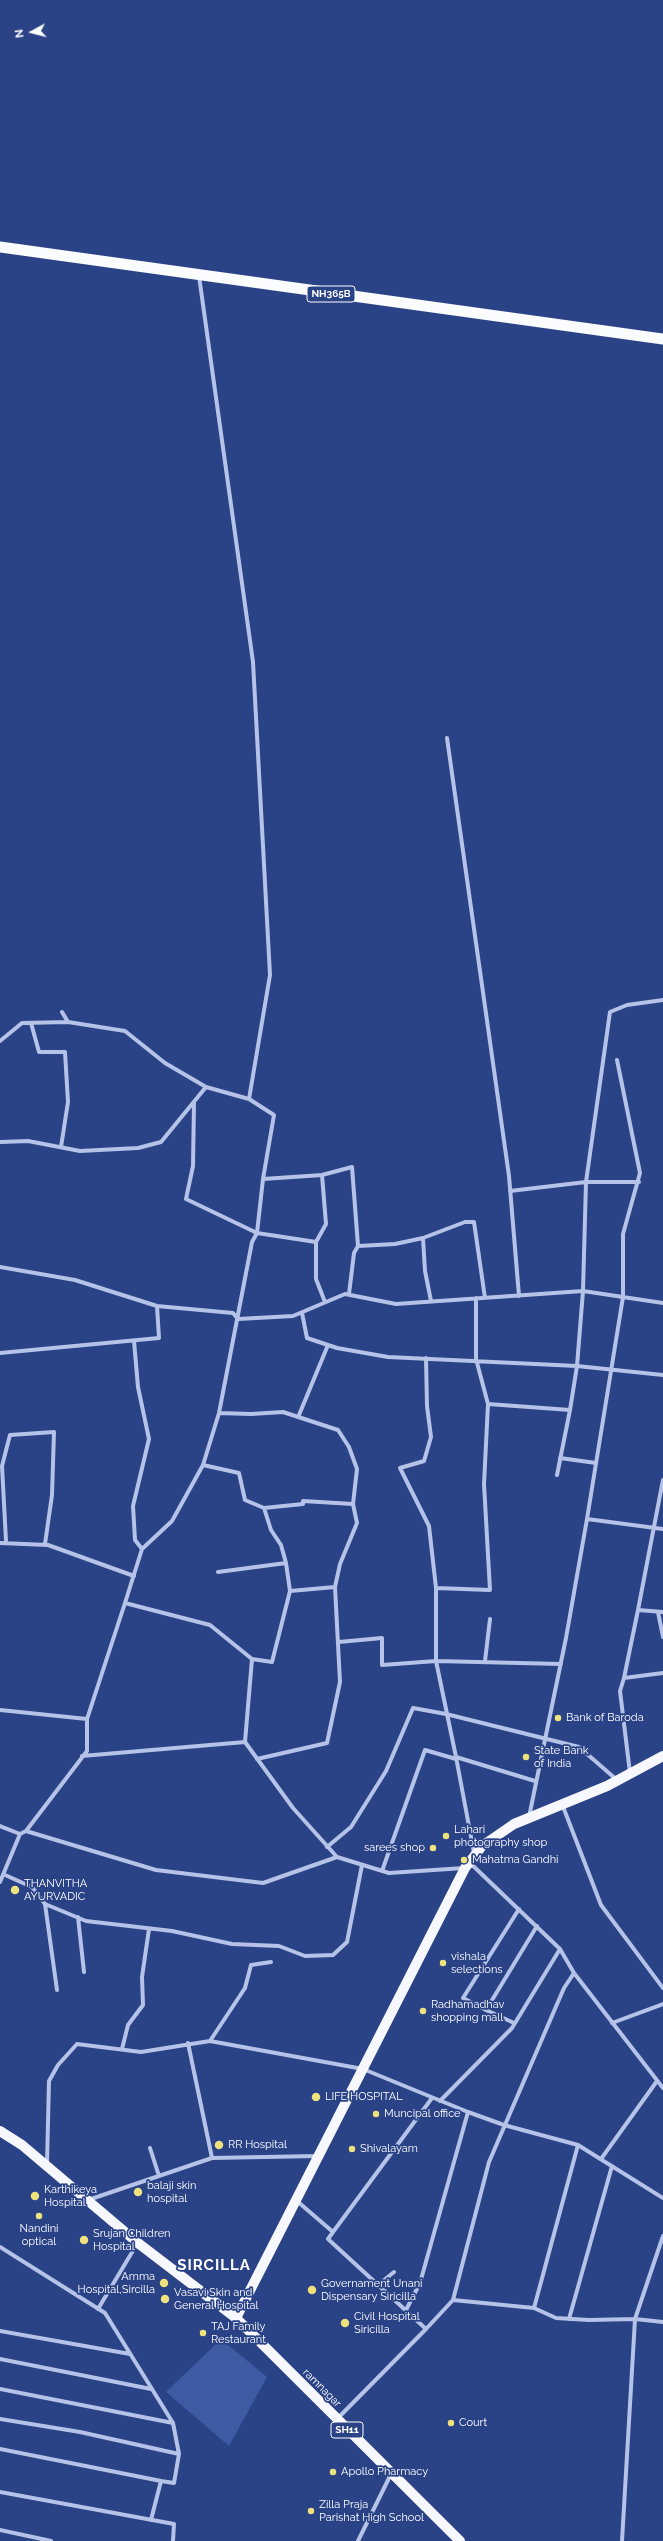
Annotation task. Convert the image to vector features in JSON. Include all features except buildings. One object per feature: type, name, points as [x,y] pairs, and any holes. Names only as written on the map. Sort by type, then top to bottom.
[{"type":"highway","name":"NH365B","points":[[0,247],[199,276],[663,339]]},
{"type":"main road","points":[[236,2318],[469,1862],[482,1846],[514,1824],[617,1780],[663,1756]]},
{"type":"main road","name":"SH11","points":[[0,2131],[22,2145],[138,2243],[236,2318]]},
{"type":"main road","name":"ramnagar","points":[[236,2318],[460,2541]]},
{"type":"street","points":[[199,276],[253,662],[270,975],[248,1099]]},
{"type":"street","points":[[447,738],[510,1191],[519,1296]]},
{"type":"street","points":[[557,1475],[577,1366],[583,1291],[586,1182],[610,1012],[627,1005],[663,1000]]},
{"type":"street","points":[[62,1012],[68,1022]]},
{"type":"street","points":[[0,1041],[22,1024],[32,1023],[68,1022],[125,1031],[165,1063],[206,1087],[248,1099],[274,1115],[263,1179],[256,1233],[252,1242],[219,1413],[203,1465],[172,1521],[142,1549],[87,1719],[87,1751],[26,1831],[20,1834],[5,1875],[0,1882]]},
{"type":"street","points":[[32,1023],[39,1052],[65,1052],[68,1102],[61,1147]]},
{"type":"street","points":[[529,1818],[535,1781],[561,1664],[587,1519],[623,1297],[623,1234],[629,1206],[639,1182],[640,1173],[618,1060]]},
{"type":"street","points":[[0,1142],[28,1141],[80,1151],[138,1148],[161,1142],[206,1087]]},
{"type":"street","points":[[194,1102],[193,1166],[186,1199],[256,1233],[316,1242]]},
{"type":"street","points":[[263,1179],[322,1175],[352,1167],[358,1246],[354,1253],[349,1294]]},
{"type":"street","points":[[322,1175],[326,1224],[316,1242],[316,1279],[325,1302]]},
{"type":"street","points":[[510,1191],[586,1182],[639,1182]]},
{"type":"street","points":[[358,1246],[395,1244],[423,1238],[465,1222],[474,1222],[485,1298]]},
{"type":"street","points":[[423,1238],[425,1271],[431,1301]]},
{"type":"street","points":[[0,1267],[75,1280],[157,1306],[233,1313],[238,1319]]},
{"type":"street","points":[[238,1319],[302,1313],[345,1294],[396,1304],[583,1291],[663,1303]]},
{"type":"street","points":[[436,1588],[490,1590],[484,1484],[488,1404],[476,1359],[476,1298]]},
{"type":"street","points":[[0,1353],[159,1338],[157,1306]]},
{"type":"street","points":[[302,1313],[307,1338],[328,1346],[388,1357],[476,1359],[611,1368],[663,1375]]},
{"type":"street","points":[[134,1341],[138,1387],[149,1438],[133,1506],[135,1540],[142,1549]]},
{"type":"street","points":[[299,1415],[328,1346]]},
{"type":"street","points":[[426,1358],[427,1406],[431,1437],[424,1461],[400,1468],[428,1526],[436,1588],[436,1661],[456,1758],[467,1827],[469,1862],[519,1908],[560,1949],[574,1973],[663,2088]]},
{"type":"street","points":[[488,1404],[570,1410]]},
{"type":"street","points":[[219,1413],[251,1414],[283,1412],[299,1415],[338,1430],[349,1447],[357,1469],[353,1504],[357,1524],[340,1564],[335,1587],[340,1682],[327,1743],[257,1759]]},
{"type":"street","points":[[6,1541],[2,1466],[10,1435],[54,1432],[52,1495],[45,1544]]},
{"type":"street","points":[[560,1458],[596,1463]]},
{"type":"street","points":[[203,1465],[239,1473],[245,1500],[264,1508],[303,1504],[303,1501],[353,1504]]},
{"type":"street","points":[[630,1774],[620,1691],[655,1528],[663,1480]]},
{"type":"street","points":[[124,1602],[210,1625],[252,1659],[272,1662],[290,1591],[286,1563],[281,1545],[270,1530],[264,1508]]},
{"type":"street","points":[[587,1519],[663,1529]]},
{"type":"street","points":[[0,1543],[6,1541],[45,1544],[134,1576]]},
{"type":"street","points":[[218,1572],[286,1563]]},
{"type":"street","points":[[290,1591],[335,1587]]},
{"type":"street","points":[[638,1610],[661,1612],[663,1637]]},
{"type":"street","points":[[485,1661],[490,1619]]},
{"type":"street","points":[[339,1642],[382,1638],[382,1665],[436,1661],[561,1664]]},
{"type":"street","points":[[252,1659],[245,1742],[293,1808],[337,1857],[389,1873],[469,1862]]},
{"type":"street","points":[[624,1678],[663,1673]]},
{"type":"street","points":[[327,1847],[351,1827],[386,1771],[413,1708],[446,1714],[544,1740],[579,1747],[617,1780]]},
{"type":"street","points":[[0,1710],[87,1719]]},
{"type":"street","points":[[82,1756],[245,1742]]},
{"type":"street","points":[[382,1871],[424,1750],[535,1781]]},
{"type":"street","points":[[562,1804],[601,1905],[663,1988]]},
{"type":"street","points":[[0,1826],[20,1834]]},
{"type":"street","points":[[26,1831],[156,1870],[263,1883],[337,1857]]},
{"type":"street","points":[[45,1904],[86,1921],[172,1931],[232,1944],[279,1946],[305,1956],[333,1956],[347,1942],[362,1865]]},
{"type":"street","points":[[5,1875],[32,1887],[45,1904],[57,1990]]},
{"type":"street","points":[[514,2024],[462,1998],[519,1908]]},
{"type":"street","points":[[78,1917],[84,1972]]},
{"type":"street","points":[[486,2010],[537,1926]]},
{"type":"street","points":[[122,2049],[128,2025],[143,2005],[142,1977],[150,1929]]},
{"type":"street","points":[[440,2102],[514,2024],[560,1949]]},
{"type":"street","points":[[210,2040],[245,1988],[251,1965],[271,1962]]},
{"type":"street","points":[[336,2419],[453,2300],[489,2162],[564,1988],[574,1973]]},
{"type":"street","points":[[612,2023],[663,2004]]},
{"type":"street","points":[[47,2166],[50,2081],[58,2065],[77,2044],[141,2052],[210,2040],[363,2069],[440,2102],[504,2125],[578,2145],[663,2198]]},
{"type":"street","points":[[188,2043],[212,2158]]},
{"type":"street","points":[[602,2159],[657,2082]]},
{"type":"street","points":[[426,2329],[328,2239],[432,2098]]},
{"type":"street","points":[[406,2310],[420,2283],[468,2112]]},
{"type":"street","points":[[534,2308],[578,2145]]},
{"type":"street","points":[[150,2148],[159,2176]]},
{"type":"street","points":[[88,2200],[212,2158],[319,2156]]},
{"type":"street","points":[[569,2318],[612,2166]]},
{"type":"street","points":[[297,2201],[333,2232]]},
{"type":"street","points":[[622,2541],[635,2319],[663,2236]]},
{"type":"street","points":[[98,2309],[138,2243]]},
{"type":"street","points":[[0,2247],[105,2313],[173,2423],[179,2454],[174,2483],[0,2449]]},
{"type":"street","points":[[378,2285],[394,2272]]},
{"type":"street","points":[[453,2300],[534,2308],[556,2318],[635,2319],[663,2322]]},
{"type":"street","points":[[0,2331],[130,2354]]},
{"type":"street","points":[[0,2359],[151,2389]]},
{"type":"street","points":[[0,2389],[173,2423]]},
{"type":"street","points":[[0,2419],[80,2432],[179,2454]]},
{"type":"street","points":[[358,2541],[391,2474]]},
{"type":"street","points":[[151,2520],[161,2481]]},
{"type":"street","points":[[0,2492],[174,2524],[173,2541]]},
{"type":"street","points":[[0,2530],[51,2541]]},
{"type":"shaded area","points":[[221,2339],[267,2377],[229,2446],[166,2392]]},
{"type":"place","name":"Bank of Baroda","points":[[558,1718]]},
{"type":"place","name":"State Bank of India","points":[[526,1757]]},
{"type":"place","name":"Lahari photography shop","points":[[446,1836]]},
{"type":"place","name":"sarees shop","points":[[433,1848]]},
{"type":"place","name":"Mahatma Gandhi","points":[[464,1860]]},
{"type":"place","name":"THANVITHA AYURVADIC","points":[[15,1890]]},
{"type":"place","name":"vishala selections","points":[[443,1963]]},
{"type":"place","name":"Radhamadhav shopping mall","points":[[423,2011]]},
{"type":"place","name":"LIFE HOSPITAL","points":[[316,2097]]},
{"type":"place","name":"Muncipal office","points":[[376,2114]]},
{"type":"place","name":"RR Hospital","points":[[219,2145]]},
{"type":"place","name":"Shivalayam","points":[[352,2149]]},
{"type":"place","name":"balaji skin hospital","points":[[138,2192]]},
{"type":"place","name":"Karthikeya Hospital","points":[[35,2196]]},
{"type":"place","name":"Nandini optical","points":[[39,2216]]},
{"type":"place","name":"Srujan Children Hospital","points":[[84,2240]]},
{"type":"place","name":"Amma Hospital,Sircilla","points":[[164,2283]]},
{"type":"place","name":"Governament Unani Dispensary Siricilla","points":[[312,2290]]},
{"type":"place","name":"Vasavi Skin and General Hospital","points":[[165,2299]]},
{"type":"place","name":"Civil Hospital Siricilla","points":[[345,2323]]},
{"type":"place","name":"TAJ Family Restaurant","points":[[203,2333]]},
{"type":"place","name":"Court","points":[[451,2423]]},
{"type":"place","name":"Apollo Pharmacy","points":[[333,2472]]},
{"type":"place","name":"Zilla Praja Parishat High School","points":[[311,2511]]},
{"type":"district","name":"SIRCILLA","points":[[214,2265]]}]
